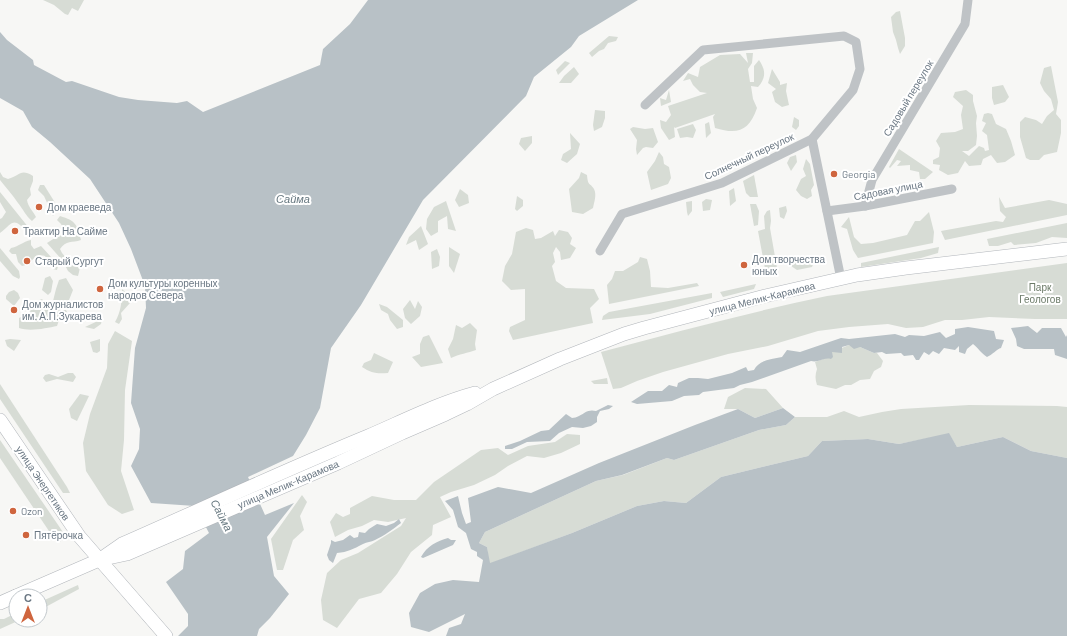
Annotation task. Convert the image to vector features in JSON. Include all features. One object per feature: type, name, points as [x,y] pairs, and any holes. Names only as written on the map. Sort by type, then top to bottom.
[{"type":"main road","name":"улица Мелик-Карамова","points":[[34,588],[125,549],[338,463],[468,404],[493,389],[567,356],[637,330],[765,296],[841,279],[906,268],[1067,248]]},
{"type":"main road","name":"улица Мелик-Карамова","points":[[125,549],[335,450],[442,405],[463,397],[493,389]]},
{"type":"main road","name":"улица Энергетиков","points":[[0,420],[79,536],[164,634]]},
{"type":"street","name":"Садовый переулок","points":[[865,206],[872,180],[965,24],[968,0]]},
{"type":"street","name":"Солнечный переулок","points":[[600,251],[622,214],[722,183],[812,139],[853,90],[860,69],[856,42],[844,36],[703,50],[645,105]]},
{"type":"street","points":[[812,139],[841,279]]},
{"type":"street","name":"Садовая улица","points":[[827,211],[865,206],[952,188]]},
{"type":"green space","points":[[43,0],[84,0],[78,11],[72,8],[68,15],[54,5]]},
{"type":"green space","points":[[900,11],[905,46],[900,54],[893,32],[891,17],[896,12]]},
{"type":"green space","points":[[609,36],[618,37],[616,41],[608,43],[604,49],[592,57],[589,53]]},
{"type":"green space","points":[[746,53],[753,53],[752,63],[748,69],[750,82],[754,82],[754,66],[759,60],[764,71],[763,80],[758,87],[751,86],[753,99],[757,108],[750,122],[742,129],[736,131],[723,130],[715,128],[713,117],[715,114],[675,128],[674,127],[675,137],[669,140],[661,128],[660,120],[666,122],[671,115],[668,106],[707,93],[700,92],[693,85],[690,79],[683,81],[688,73],[698,77],[700,67],[720,55],[740,54],[748,63]]},
{"type":"green space","points":[[565,61],[570,63],[558,75],[556,70]]},
{"type":"green space","points":[[1051,66],[1058,102],[1056,114],[1061,120],[1061,133],[1057,152],[1044,155],[1039,160],[1030,160],[1026,158],[1020,137],[1020,122],[1025,117],[1036,120],[1042,124],[1047,116],[1054,110],[1051,99],[1044,91],[1040,83],[1044,68]]},
{"type":"green space","points":[[574,67],[579,74],[571,83],[559,83],[564,76]]},
{"type":"green space","points":[[772,69],[780,82],[780,85],[787,83],[786,91],[789,105],[782,107],[775,102],[772,92],[776,89],[768,83]]},
{"type":"green space","points":[[1003,85],[1009,97],[1005,102],[994,105],[992,98],[992,87]]},
{"type":"green space","points":[[669,90],[671,102],[661,106],[660,98],[666,100]]},
{"type":"green space","points":[[966,90],[973,95],[977,116],[977,136],[976,145],[968,151],[962,151],[969,156],[979,146],[984,148],[985,151],[989,150],[987,135],[982,131],[986,123],[982,121],[984,114],[988,113],[992,114],[996,124],[1006,129],[1015,155],[1005,162],[997,163],[991,155],[983,159],[981,165],[969,166],[965,161],[958,173],[948,175],[939,170],[940,165],[933,164],[933,160],[939,157],[940,148],[936,141],[941,133],[955,132],[963,129],[961,115],[963,106],[953,97],[955,92]]},
{"type":"green space","points":[[595,110],[605,111],[605,118],[602,127],[594,131],[593,125]]},
{"type":"green space","points":[[794,117],[799,120],[799,126],[796,130],[792,127]]},
{"type":"green space","points":[[709,122],[711,133],[706,138],[705,124]]},
{"type":"green space","points":[[693,124],[696,130],[693,138],[680,138],[677,129]]},
{"type":"green space","points":[[633,127],[645,129],[653,128],[658,142],[653,148],[643,148],[637,155],[637,140],[630,129]]},
{"type":"green space","points":[[570,133],[580,144],[577,154],[567,163],[561,160],[563,154],[571,149]]},
{"type":"green space","points":[[532,136],[532,143],[525,151],[519,144],[521,138]]},
{"type":"green space","points":[[899,149],[933,172],[925,179],[920,179],[919,172],[910,170],[910,165],[897,166],[901,161],[897,160],[890,168],[889,167]]},
{"type":"green space","points":[[659,152],[663,157],[664,164],[669,167],[671,178],[668,184],[651,190],[647,172],[655,161]]},
{"type":"green space","points":[[796,155],[797,162],[791,171],[787,163],[790,157]]},
{"type":"green space","points":[[806,159],[810,164],[814,185],[811,190],[812,196],[807,199],[801,196],[796,190],[801,179],[806,176],[803,169]]},
{"type":"green space","points":[[0,172],[3,177],[8,179],[20,173],[33,176],[30,189],[31,195],[27,200],[29,207],[36,217],[32,221],[0,180]]},
{"type":"green space","points":[[581,172],[587,175],[587,179],[593,187],[595,194],[593,208],[583,214],[572,212],[569,189],[579,178]]},
{"type":"green space","points":[[754,175],[758,197],[750,197],[746,193],[743,181]]},
{"type":"green space","points":[[40,185],[44,185],[59,209],[53,216],[44,196],[38,190]]},
{"type":"green space","points":[[734,188],[736,201],[730,206],[729,191]]},
{"type":"green space","points":[[460,189],[468,195],[469,203],[459,207],[455,200]]},
{"type":"green space","points":[[0,192],[31,232],[27,232],[19,224],[13,223],[0,233],[0,219],[6,212],[0,202]]},
{"type":"green space","points":[[517,196],[523,200],[523,206],[517,211],[515,209]]},
{"type":"green space","points":[[999,197],[1005,208],[1049,200],[1067,204],[1067,215],[945,240],[941,231],[996,221],[1003,222],[1006,217],[1000,211]]},
{"type":"green space","points":[[706,199],[712,200],[710,210],[703,211],[702,202]]},
{"type":"green space","points":[[446,201],[456,231],[448,229],[447,216],[438,221],[438,232],[431,236],[426,229],[427,219],[434,207]]},
{"type":"green space","points":[[692,201],[692,211],[688,216],[686,202]]},
{"type":"green space","points":[[750,204],[756,204],[759,211],[758,225],[754,226]]},
{"type":"green space","points":[[786,206],[787,211],[784,219],[780,217],[779,208]]},
{"type":"green space","points":[[770,210],[770,228],[777,268],[773,274],[766,274],[758,231],[765,229],[764,216],[767,211]]},
{"type":"green space","points":[[929,212],[934,232],[933,243],[858,258],[853,250],[847,229],[841,227],[849,217],[854,237],[861,244],[873,243],[907,235],[915,221],[920,221]]},
{"type":"green space","points":[[60,216],[73,222],[80,235],[81,240],[67,243],[60,249],[72,265],[78,263],[80,268],[78,276],[73,275],[68,271],[63,261],[47,243],[61,234],[64,230],[57,220]]},
{"type":"green space","points":[[1067,223],[1067,238],[1052,237],[1036,243],[1014,245],[1011,242],[998,246],[989,246],[987,239]]},
{"type":"green space","points":[[421,226],[428,244],[419,250],[416,240],[406,245],[409,237]]},
{"type":"green space","points":[[526,228],[533,230],[535,239],[541,238],[553,231],[555,236],[559,230],[568,232],[572,238],[570,244],[576,248],[570,258],[561,260],[560,252],[556,247],[553,253],[555,262],[552,266],[556,281],[566,288],[594,289],[599,299],[590,308],[593,323],[513,340],[509,331],[510,327],[525,320],[525,289],[511,290],[502,281],[505,266],[512,254],[516,232]]},
{"type":"green space","points":[[31,240],[31,245],[34,249],[41,246],[51,257],[58,266],[57,270],[53,269],[45,256],[38,256],[28,264],[22,266],[18,262],[16,254],[12,254],[9,251],[11,248]]},
{"type":"green space","points":[[449,247],[460,254],[454,273],[449,266]]},
{"type":"green space","points":[[939,247],[938,253],[921,258],[861,267],[861,263]]},
{"type":"green space","points":[[0,248],[19,271],[19,279],[13,276],[0,261]]},
{"type":"green space","points":[[437,249],[440,257],[439,266],[432,269],[431,252]]},
{"type":"green space","points":[[794,255],[799,257],[801,264],[814,262],[812,267],[797,270],[791,266],[787,258]]},
{"type":"green space","points":[[640,257],[647,259],[650,271],[651,287],[668,288],[697,283],[699,286],[609,304],[607,285],[612,279],[615,271],[623,271],[638,262]]},
{"type":"green space","name":"Парк Геологов","points":[[1067,263],[1067,319],[989,317],[945,320],[923,327],[906,328],[888,324],[818,331],[768,346],[728,354],[663,372],[621,388],[613,389],[601,352],[742,315],[827,296]]},
{"type":"green space","points":[[50,276],[53,281],[51,292],[48,295],[42,290],[45,278]]},
{"type":"green space","points":[[66,278],[73,290],[69,300],[63,304],[68,314],[67,318],[59,320],[57,326],[43,329],[33,330],[19,328],[19,318],[28,313],[32,303],[42,299],[50,309],[59,280]]},
{"type":"green space","points":[[756,284],[754,289],[723,297],[720,292]]},
{"type":"green space","points":[[122,289],[130,296],[130,303],[121,313],[122,319],[119,324],[115,322],[121,306]]},
{"type":"green space","points":[[14,290],[18,293],[20,298],[14,306],[6,299],[6,296],[9,292]]},
{"type":"green space","points":[[712,293],[712,298],[650,314],[602,320],[603,316],[609,312]]},
{"type":"green space","points":[[410,300],[415,309],[418,301],[422,307],[420,316],[411,324],[405,318],[403,309]]},
{"type":"green space","points":[[379,304],[387,307],[403,320],[403,327],[397,329],[390,320],[388,314],[381,310]]},
{"type":"green space","points":[[102,319],[101,324],[94,329],[85,327]]},
{"type":"green space","points":[[470,323],[477,330],[475,344],[476,350],[451,358],[448,349],[453,339],[456,325],[462,328]]},
{"type":"green space","points":[[115,331],[132,341],[125,390],[124,440],[121,471],[134,510],[122,514],[108,505],[86,471],[83,443],[90,414],[107,368],[108,344]]},
{"type":"green space","points":[[429,335],[443,363],[421,367],[412,357],[420,354],[420,344],[423,337]]},
{"type":"green space","points":[[100,339],[100,351],[97,353],[93,352],[90,342]]},
{"type":"green space","points":[[5,340],[21,340],[14,351],[7,346]]},
{"type":"green space","points":[[849,345],[877,353],[883,361],[881,367],[874,371],[870,379],[860,380],[851,385],[845,385],[836,389],[817,385],[817,369],[815,362],[826,358],[832,352]]},
{"type":"green space","points":[[374,353],[393,362],[388,373],[374,373],[362,367],[364,363],[371,360]]},
{"type":"green space","points":[[68,373],[73,373],[76,377],[73,382],[57,379],[46,382],[43,378],[45,375],[49,374],[58,377]]},
{"type":"green space","points":[[607,378],[608,384],[594,384],[591,381]]},
{"type":"green space","points":[[0,384],[70,493],[63,493],[0,399]]},
{"type":"green space","points":[[745,388],[766,389],[783,408],[755,418],[738,409],[724,409],[728,397]]},
{"type":"green space","points":[[80,394],[89,396],[77,421],[71,418],[69,409]]},
{"type":"green space","points":[[969,405],[1067,407],[1067,458],[1031,451],[1003,437],[957,447],[949,434],[899,444],[868,439],[822,441],[808,456],[721,477],[686,503],[664,501],[637,506],[572,533],[489,564],[487,547],[479,543],[485,532],[596,481],[623,475],[667,458],[674,460],[759,430],[786,425],[795,417],[827,417],[844,411],[859,417],[901,409]]},
{"type":"green space","points":[[567,434],[580,435],[580,444],[561,453],[544,458],[527,456],[495,475],[474,485],[440,497],[451,517],[433,525],[432,535],[411,552],[397,574],[381,593],[359,599],[337,628],[323,620],[321,600],[327,573],[341,560],[358,553],[401,526],[406,518],[388,522],[374,520],[362,526],[348,530],[335,537],[330,522],[336,513],[343,517],[350,514],[350,508],[372,496],[394,500],[416,500],[434,482],[481,450],[498,448],[508,455],[528,446],[555,442]]},
{"type":"green space","points":[[0,440],[67,538],[57,543],[0,458]]},
{"type":"green space","points":[[302,495],[307,502],[300,516],[304,530],[293,540],[283,570],[277,570],[271,539]]},
{"type":"green space","points":[[78,585],[79,589],[48,606],[48,598]]},
{"type":"green space","points":[[8,617],[8,625],[0,629],[0,619]]},
{"type":"water","name":"Сайма","points":[[368,0],[638,0],[579,36],[571,47],[534,77],[526,96],[423,200],[361,305],[331,348],[320,408],[293,456],[248,477],[265,515],[294,503],[267,537],[274,576],[289,594],[259,629],[257,636],[178,636],[188,626],[188,614],[166,582],[183,569],[185,551],[209,533],[195,506],[151,503],[131,466],[139,449],[140,429],[131,403],[135,348],[146,308],[145,286],[119,223],[90,179],[32,127],[23,111],[0,98],[0,32],[7,40],[33,60],[34,65],[66,82],[72,81],[119,97],[138,100],[177,103],[187,101],[203,112],[320,65],[323,49],[350,24]]},
{"type":"water","points":[[1028,326],[1037,333],[1042,328],[1061,328],[1066,337],[1067,335],[1067,359],[1055,355],[1054,349],[1024,349],[1017,346],[1016,339],[1011,328]]},
{"type":"water","points":[[968,327],[994,331],[996,339],[1004,340],[1001,348],[987,357],[973,344],[967,349],[965,354],[959,352],[959,346],[955,350],[944,348],[939,354],[933,351],[929,355],[924,352],[919,360],[916,360],[913,355],[904,356],[901,353],[874,353],[860,347],[854,349],[849,345],[842,347],[842,353],[832,352],[833,357],[831,359],[811,361],[734,388],[703,392],[699,395],[684,396],[672,401],[637,404],[631,402],[648,391],[662,391],[669,385],[677,387],[678,383],[689,378],[708,379],[732,373],[746,367],[748,371],[754,370],[762,362],[782,357],[787,350],[800,352],[841,338],[849,339],[895,334],[905,337],[909,335],[924,336],[940,332],[946,338],[955,334],[955,329]]},
{"type":"water","points":[[608,405],[613,406],[609,409],[600,411],[597,417],[597,422],[591,426],[583,428],[572,427],[559,433],[550,441],[527,442],[512,449],[505,449],[505,446],[541,431],[549,430],[566,414],[574,418],[589,411],[596,411]]},
{"type":"water","points":[[783,408],[795,417],[786,425],[759,430],[674,460],[667,458],[622,475],[596,481],[485,532],[479,543],[487,547],[490,563],[572,533],[637,506],[664,501],[686,503],[721,477],[808,456],[822,441],[868,439],[899,444],[949,433],[957,447],[1003,437],[1031,451],[1067,458],[1067,636],[446,636],[449,628],[461,624],[465,614],[429,632],[411,627],[409,613],[420,593],[435,584],[453,580],[479,582],[483,560],[477,556],[477,552],[471,549],[466,533],[458,527],[453,510],[445,501],[458,496],[466,524],[471,522],[468,498],[498,487],[531,493],[599,463],[738,409],[755,418]]},
{"type":"water","points":[[399,519],[401,523],[374,541],[364,543],[344,552],[337,553],[333,563],[329,560],[327,555],[331,540],[335,542],[343,540],[350,535],[354,538],[358,537],[359,532],[365,533],[377,524],[386,526]]},
{"type":"water","points":[[448,538],[451,540],[456,540],[453,545],[423,558],[421,557],[433,544]]},
{"type":"place","name":"Georgia","points":[[834,174]]},
{"type":"place","name":"Дом краеведа","points":[[39,207]]},
{"type":"place","name":"Трактир На Сайме","points":[[15,231]]},
{"type":"place","name":"Старый Сургут","points":[[27,261]]},
{"type":"place","name":"Дом творчества юных","points":[[744,265]]},
{"type":"place","name":"Дом культуры коренных народов Севера","points":[[100,289]]},
{"type":"place","name":"Дом журналистов им. А.П.Зукарева","points":[[14,310]]},
{"type":"place","name":"Ozon","points":[[13,511]]},
{"type":"place","name":"Пятёрочка","points":[[26,535]]}]
